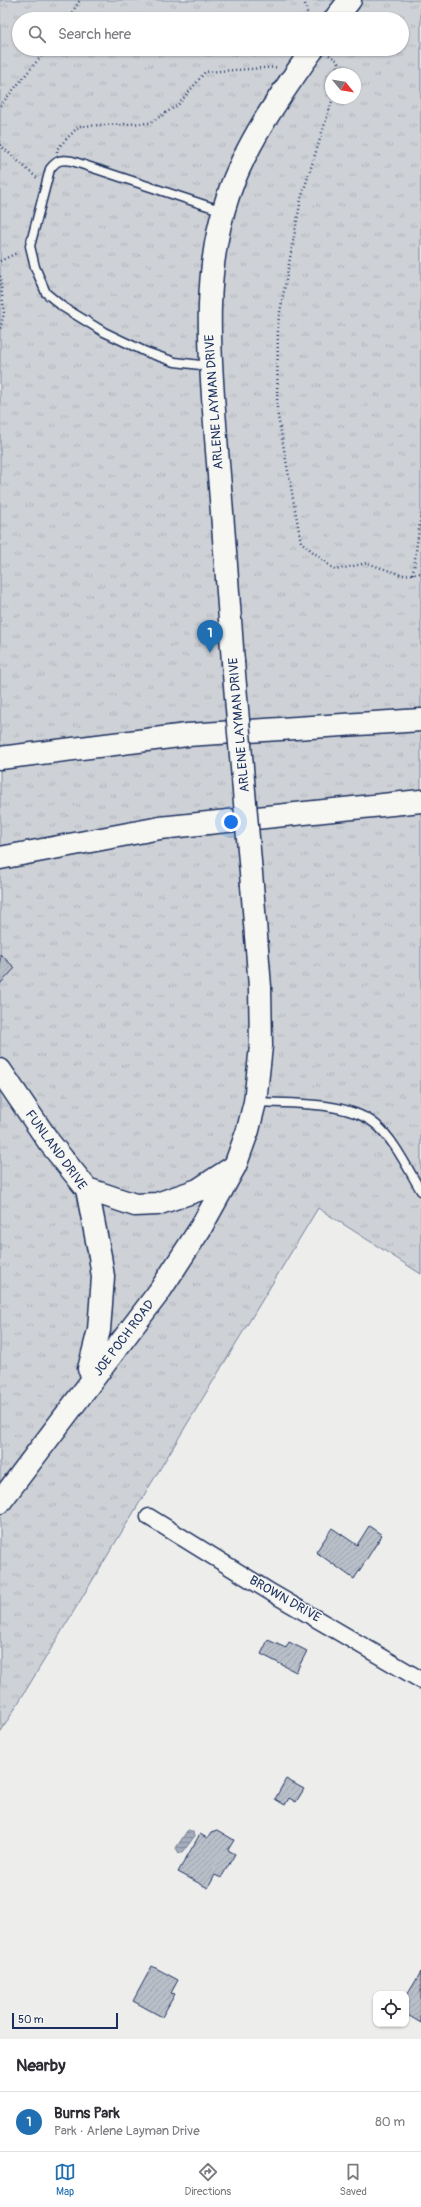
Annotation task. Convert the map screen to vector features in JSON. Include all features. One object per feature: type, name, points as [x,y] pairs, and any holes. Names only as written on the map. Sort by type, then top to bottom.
[{"type":"main road","points":[[341,12],[350,0]]},
{"type":"main road","name":"ARLENE LAYMAN DRIVE","points":[[235,1166],[248,1130],[255,1102],[262,1046],[260,986],[233,662],[211,366],[209,325],[211,277],[224,211],[236,177],[250,148],[275,104],[313,56]]},
{"type":"main road","points":[[0,758],[187,735],[421,720]]},
{"type":"main road","points":[[0,858],[160,828],[421,801]]},
{"type":"main road","name":"FUNLAND DRIVE","points":[[0,1070],[49,1142],[87,1189],[103,1277],[99,1330],[89,1369],[95,1376]]},
{"type":"main road","points":[[87,1189],[135,1205],[157,1204],[198,1190],[235,1166]]},
{"type":"main road","name":"JOE POCH ROAD","points":[[0,1502],[158,1292],[192,1242],[222,1192],[235,1166]]},
{"type":"street","name":"BROWN DRIVE","points":[[149,1517],[272,1593],[421,1680]]},
{"type":"lane","points":[[211,366],[174,362],[146,352],[104,332],[63,307],[51,298],[42,286],[30,246],[50,169],[54,163],[61,159],[72,161],[224,211]]},
{"type":"lane","points":[[255,1102],[323,1106],[358,1114],[375,1124],[387,1136],[421,1191]]},
{"type":"path","points":[[72,12],[80,0]]},
{"type":"path","points":[[304,0],[307,12]]},
{"type":"path","points":[[0,106],[41,56]]},
{"type":"path","points":[[54,163],[57,148],[79,126],[150,123],[178,105],[205,72],[313,56],[338,61],[337,68]]},
{"type":"path","points":[[331,104],[301,199],[278,323],[278,419],[301,542],[335,570],[368,563],[402,575],[421,573]]},
{"type":"path","points":[[0,145],[45,185]]},
{"type":"path","points":[[0,261],[30,246]]},
{"type":"path","points":[[0,276],[4,313],[0,330]]},
{"type":"path","points":[[413,574],[421,514]]},
{"type":"green space","points":[[0,0],[421,0],[421,1274],[318,1208],[0,1733]]},
{"type":"water","points":[[189,1830],[193,1832],[194,1837],[183,1852],[179,1853],[176,1848]]},
{"type":"building","points":[[0,954],[15,968],[0,984]]},
{"type":"building","points":[[369,1526],[382,1535],[354,1579],[316,1552],[332,1528],[357,1545]]},
{"type":"building","points":[[268,1640],[286,1648],[289,1642],[307,1651],[296,1672],[261,1654]]},
{"type":"building","points":[[286,1779],[304,1789],[296,1802],[289,1798],[285,1805],[275,1799]]},
{"type":"building","points":[[217,1830],[234,1840],[228,1850],[235,1854],[221,1878],[215,1875],[208,1888],[178,1872],[200,1834],[207,1838],[211,1832]]},
{"type":"building","points":[[152,1966],[178,1980],[171,1993],[175,1994],[162,2017],[133,2001]]},
{"type":"building","points":[[421,1972],[421,2023],[409,2016],[409,1992]]},
{"type":"place","name":"Burns Park","points":[[210,653]]}]
